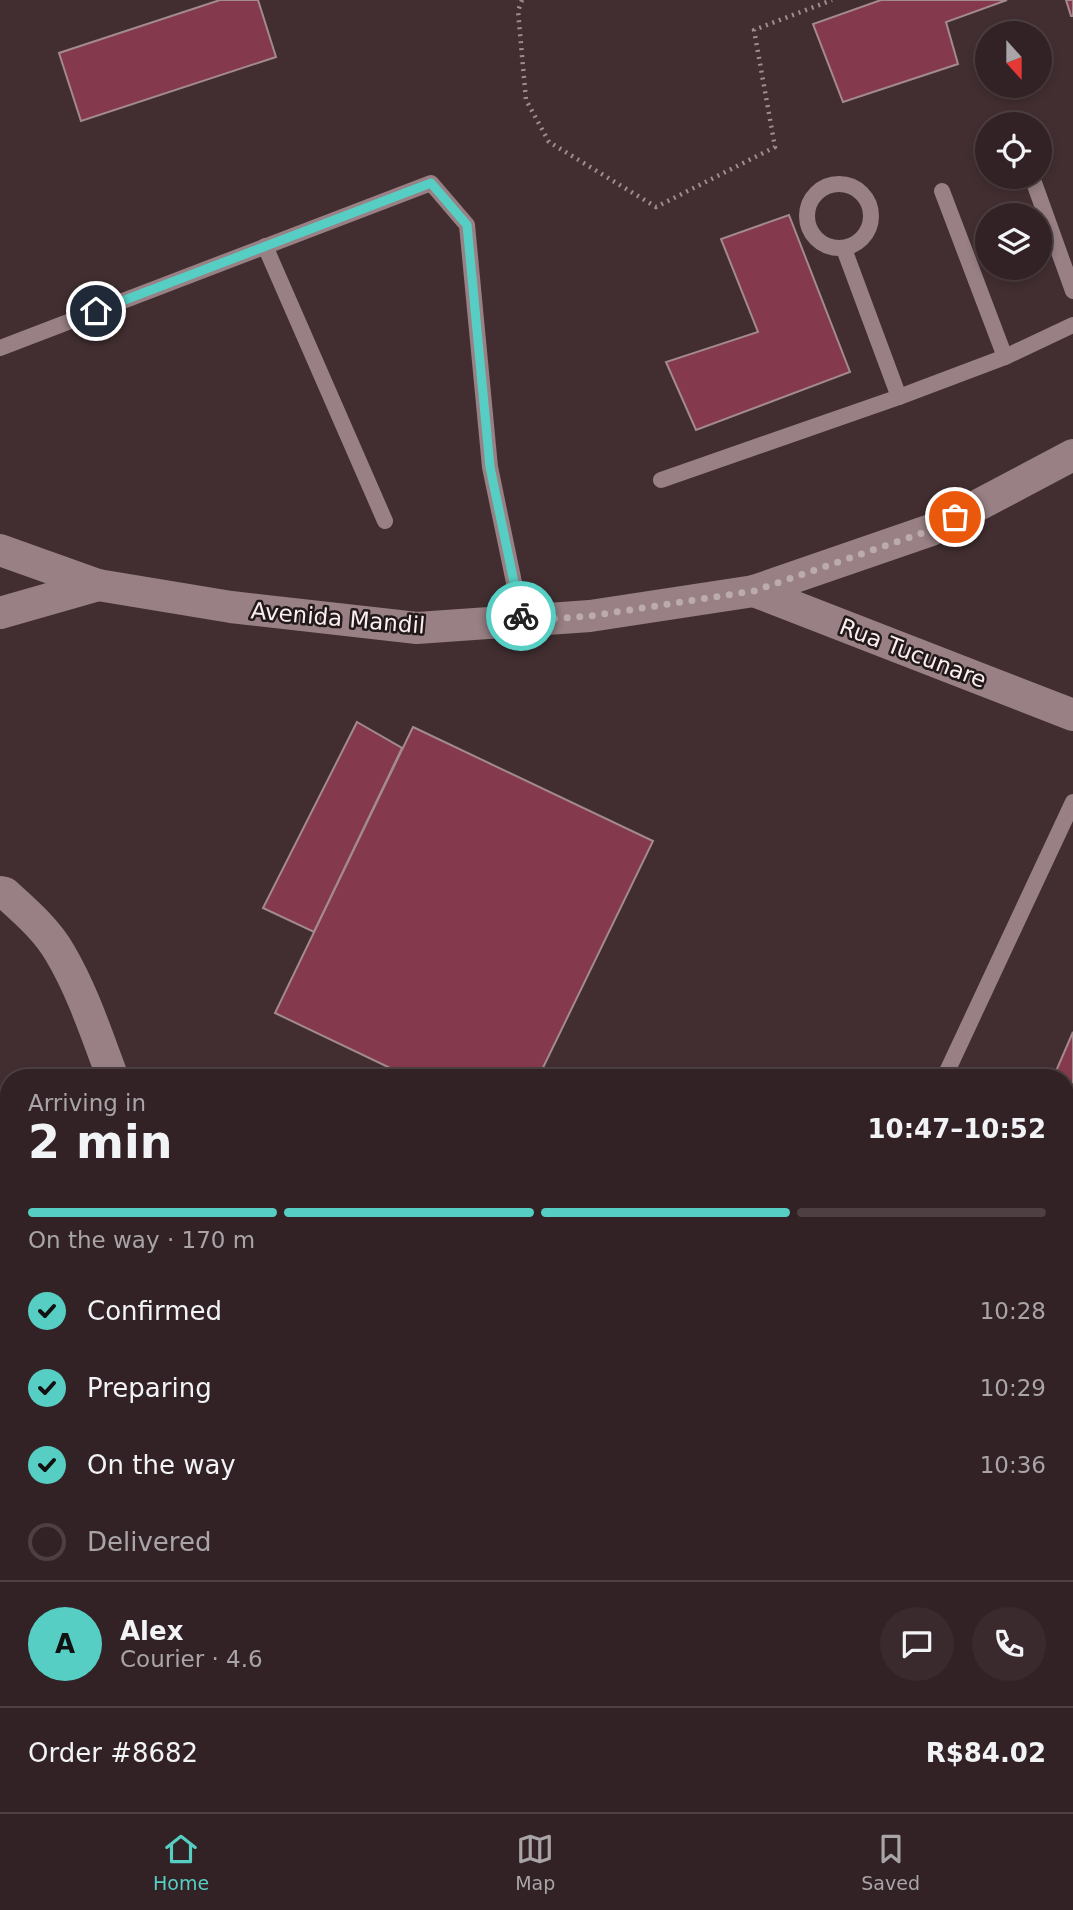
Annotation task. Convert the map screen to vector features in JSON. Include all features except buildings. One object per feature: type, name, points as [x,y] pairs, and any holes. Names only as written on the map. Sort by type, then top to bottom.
[{"type":"street","name":"Avenida Mandil","points":[[0,550],[98,585],[231,607],[417,628],[590,616],[754,591],[931,530],[1073,455]]},
{"type":"street","points":[[0,613],[98,585]]},
{"type":"street","name":"Rua Tucunare","points":[[754,591],[1073,715]]},
{"type":"street","points":[[0,892],[5,893],[34,919],[60,952],[85,1005],[110,1069]]},
{"type":"lane","points":[[0,348],[431,183],[467,225],[490,467],[522,621]]},
{"type":"lane","points":[[845,184],[858,189],[870,205],[872,216],[864,237],[844,249],[827,246],[817,240],[809,229],[806,217],[810,201],[825,187],[845,184]]},
{"type":"lane","points":[[1036,189],[1073,291]]},
{"type":"lane","points":[[942,191],[1005,357]]},
{"type":"lane","points":[[265,246],[386,521]]},
{"type":"lane","points":[[844,249],[899,397]]},
{"type":"lane","points":[[661,480],[899,397],[1005,357],[1073,325]]},
{"type":"lane","points":[[948,1069],[1073,802]]},
{"type":"path","points":[[523,0],[518,11],[526,100],[548,142],[656,207],[775,148],[754,30],[831,0]]},
{"type":"way so far","points":[[521,616],[522,621],[590,616],[754,591],[931,530],[955,517]]},
{"type":"route","points":[[96,311],[431,183],[467,225],[490,467],[521,616]]}]
